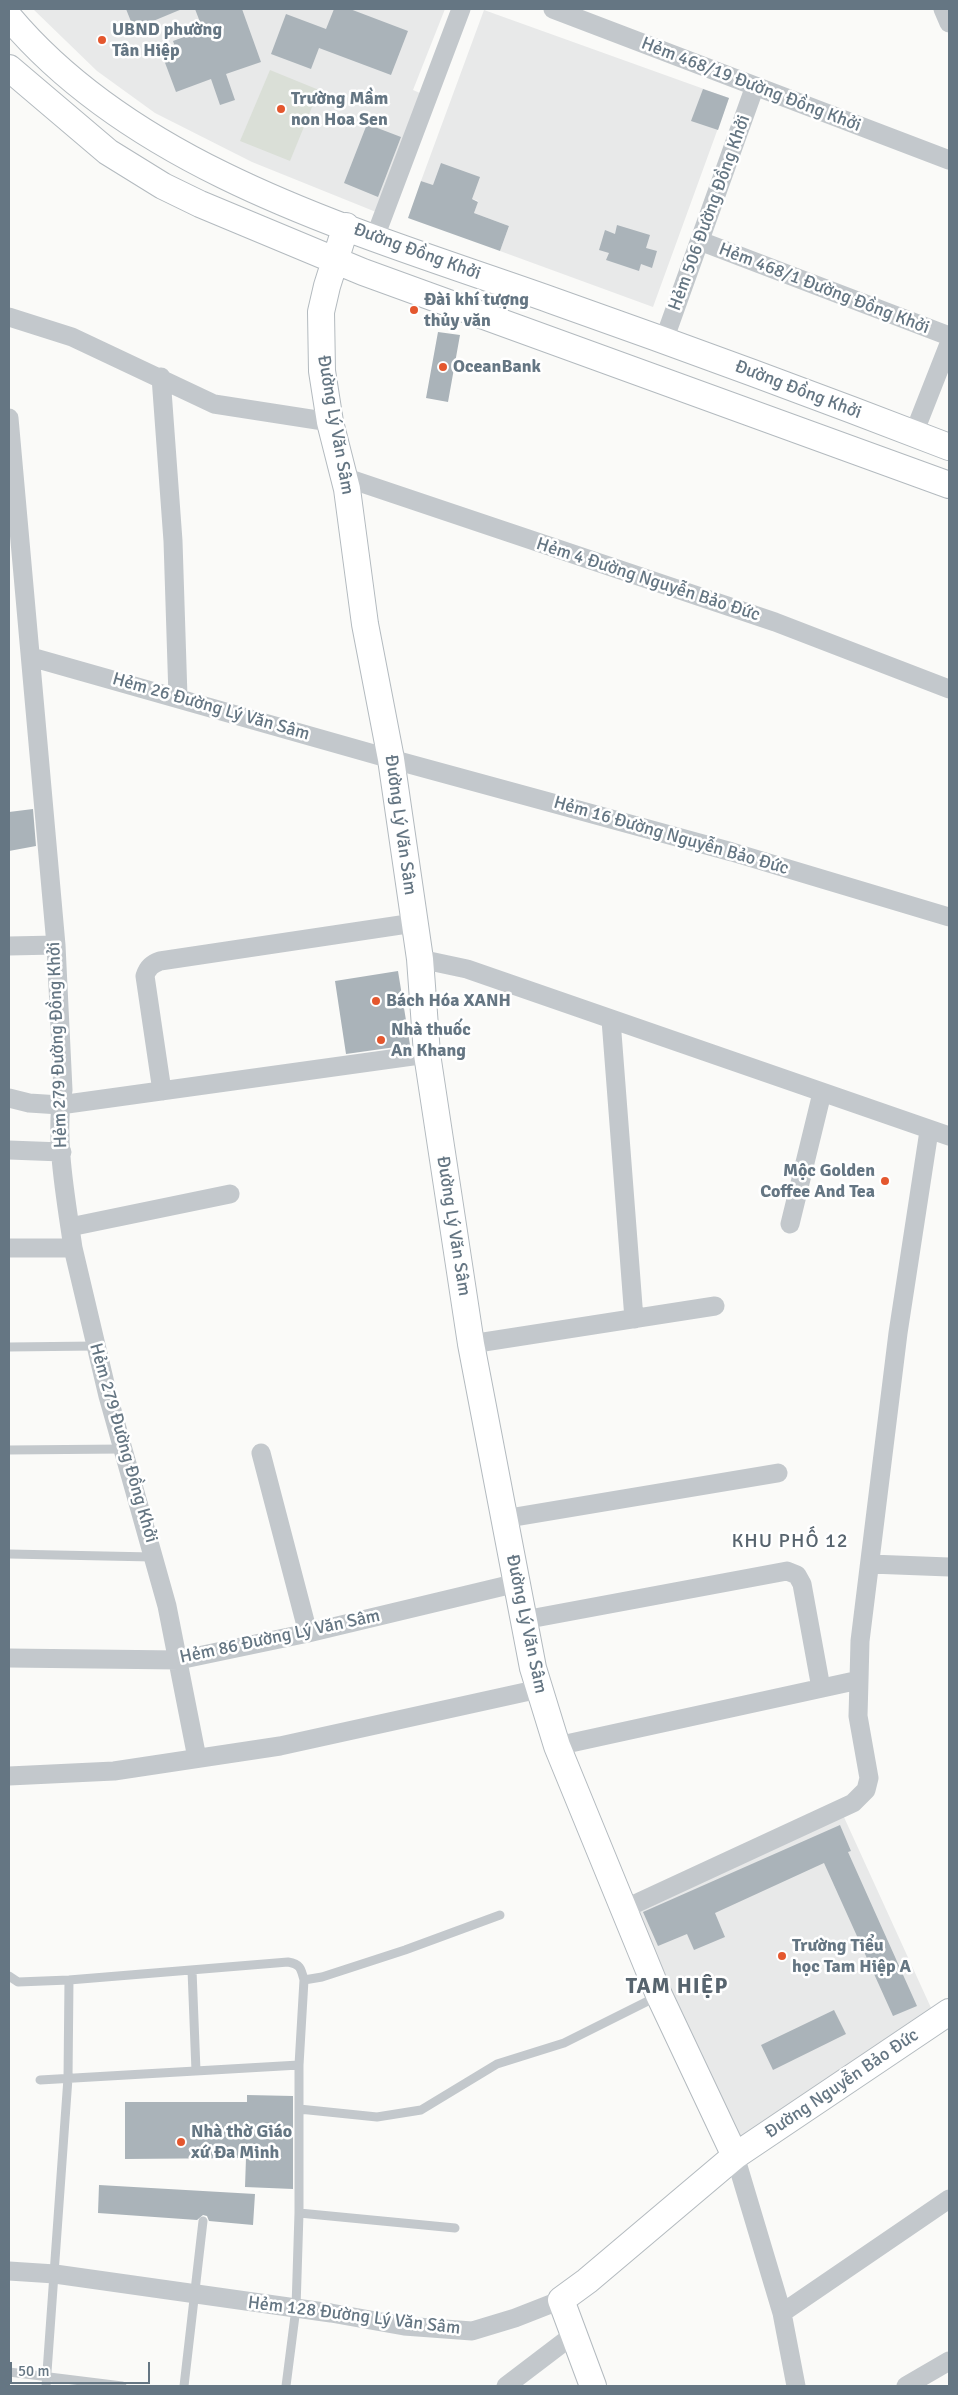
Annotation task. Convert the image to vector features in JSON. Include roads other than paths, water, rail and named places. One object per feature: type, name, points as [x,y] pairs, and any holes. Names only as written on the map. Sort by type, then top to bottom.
[{"type":"street","points":[[363,272],[461,9]]},
{"type":"street","name":"Hẻm 468/19 Đường Đồng Khởi","points":[[552,9],[949,160]]},
{"type":"street","points":[[943,9],[949,23]]},
{"type":"street","name":"Đường Đồng Khởi","points":[[9,17],[30,42],[82,88],[144,133],[248,186],[375,237],[664,340],[949,447]]},
{"type":"street","name":"Đường Đồng Khởi","points":[[10,76],[108,152],[156,182],[200,204],[363,272],[949,484]]},
{"type":"street","name":"Hẻm 506 Đường Đồng Khởi","points":[[664,340],[755,86]]},
{"type":"street","name":"Đường Lý Văn Sâm","points":[[346,226],[327,286],[320,328],[322,371],[330,422],[344,477],[365,624],[392,759],[420,959],[427,1054],[471,1344],[524,1620],[539,1689],[557,1746],[660,1995],[735,2156]]},
{"type":"street","name":"Hẻm 468/1 Đường Đồng Khởi","points":[[700,241],[949,336]]},
{"type":"street","points":[[9,317],[72,337],[214,404],[330,422]]},
{"type":"street","points":[[914,433],[949,344]]},
{"type":"street","points":[[161,378],[174,541],[178,697]]},
{"type":"street","name":"Hẻm 279 Đường Đồng Khởi","points":[[9,418],[14,521],[31,656],[56,945],[63,1090],[60,1105],[62,1152],[72,1248],[123,1449],[155,1557],[179,1660],[197,1758]]},
{"type":"street","name":"Hẻm 4 Đường Nguyễn Bảo Đức","points":[[344,477],[775,622],[949,689]]},
{"type":"street","name":"Hẻm 26 Đường Lý Văn Sâm","points":[[31,656],[392,759]]},
{"type":"street","name":"Hẻm 16 Đường Nguyễn Bảo Đức","points":[[392,759],[732,852],[949,917]]},
{"type":"street","points":[[162,1091],[145,976],[147,969],[152,964],[160,961],[414,923]]},
{"type":"street","points":[[9,946],[56,945]]},
{"type":"street","points":[[420,959],[467,969],[929,1131],[949,1136]]},
{"type":"street","points":[[611,1020],[634,1319]]},
{"type":"street","points":[[9,1098],[29,1103],[60,1105],[427,1054]]},
{"type":"street","points":[[790,1224],[822,1093]]},
{"type":"street","points":[[624,1909],[853,1803],[866,1790],[870,1778],[858,1716],[860,1642],[898,1333],[929,1131]]},
{"type":"street","points":[[9,1150],[62,1152]]},
{"type":"street","points":[[70,1227],[230,1194]]},
{"type":"street","points":[[9,1248],[72,1248]]},
{"type":"street","points":[[471,1344],[715,1306]]},
{"type":"street","points":[[261,1453],[308,1633]]},
{"type":"street","points":[[504,1519],[778,1473]]},
{"type":"street","points":[[870,1564],[949,1567]]},
{"type":"street","points":[[524,1620],[787,1571],[797,1575],[802,1584],[821,1688]]},
{"type":"street","name":"Hẻm 86 Đường Lý Văn Sâm","points":[[9,1658],[179,1660],[308,1633],[517,1583]]},
{"type":"street","points":[[557,1746],[859,1680]]},
{"type":"street","points":[[9,1776],[114,1771],[280,1746],[539,1689]]},
{"type":"street","name":"Đường Nguyễn Bảo Đức","points":[[735,2156],[949,2012]]},
{"type":"street","points":[[735,2156],[782,2313],[796,2386]]},
{"type":"street","name":"Hẻm 128 Đường Lý Văn Sâm","points":[[9,2270],[55,2274],[296,2308],[404,2326],[472,2331],[516,2318],[561,2300],[587,2281],[735,2156]]},
{"type":"street","points":[[782,2313],[949,2199]]},
{"type":"street","points":[[561,2300],[593,2386]]},
{"type":"street","points":[[506,2386],[573,2335]]},
{"type":"street","points":[[906,2386],[949,2360]]},
{"type":"lane","points":[[9,1347],[96,1346]]},
{"type":"lane","points":[[9,1450],[123,1449]]},
{"type":"lane","points":[[9,1554],[155,1557]]},
{"type":"lane","points":[[304,1980],[322,1977],[405,1950],[500,1915]]},
{"type":"lane","points":[[9,1976],[18,1982],[69,1980],[288,1962],[296,1963],[301,1968],[304,1980],[299,2065],[300,2213],[296,2308],[286,2386]]},
{"type":"lane","points":[[192,1970],[196,2071]]},
{"type":"lane","points":[[46,2382],[68,2078],[69,1980]]},
{"type":"lane","points":[[300,2109],[377,2117],[421,2110],[497,2064],[564,2043],[660,1995]]},
{"type":"lane","points":[[40,2080],[299,2065]]},
{"type":"lane","points":[[300,2213],[455,2228]]},
{"type":"lane","points":[[184,2386],[203,2221]]},
{"type":"lane","points":[[9,2372],[46,2382],[122,2386]]},
{"type":"place","name":"UBND phường Tân Hiệp","points":[[102,40]]},
{"type":"place","name":"Trường Mầm non Hoa Sen","points":[[281,109]]},
{"type":"place","name":"Đài khí tượng thủy văn","points":[[414,310]]},
{"type":"place","name":"OceanBank","points":[[443,367]]},
{"type":"place","name":"Bách Hóa XANH","points":[[376,1001]]},
{"type":"place","name":"Nhà thuốc An Khang","points":[[381,1040]]},
{"type":"place","name":"Mộc Golden Coffee And Tea","points":[[885,1181]]},
{"type":"place","name":"Trường Tiểu học Tam Hiệp A","points":[[782,1956]]},
{"type":"place","name":"Nhà thờ Giáo xứ Đa Minh","points":[[181,2142]]},
{"type":"district","name":"KHU PHỐ 12","points":[[790,1542]]},
{"type":"district","name":"TAM HIỆP","points":[[677,1987]]}]
